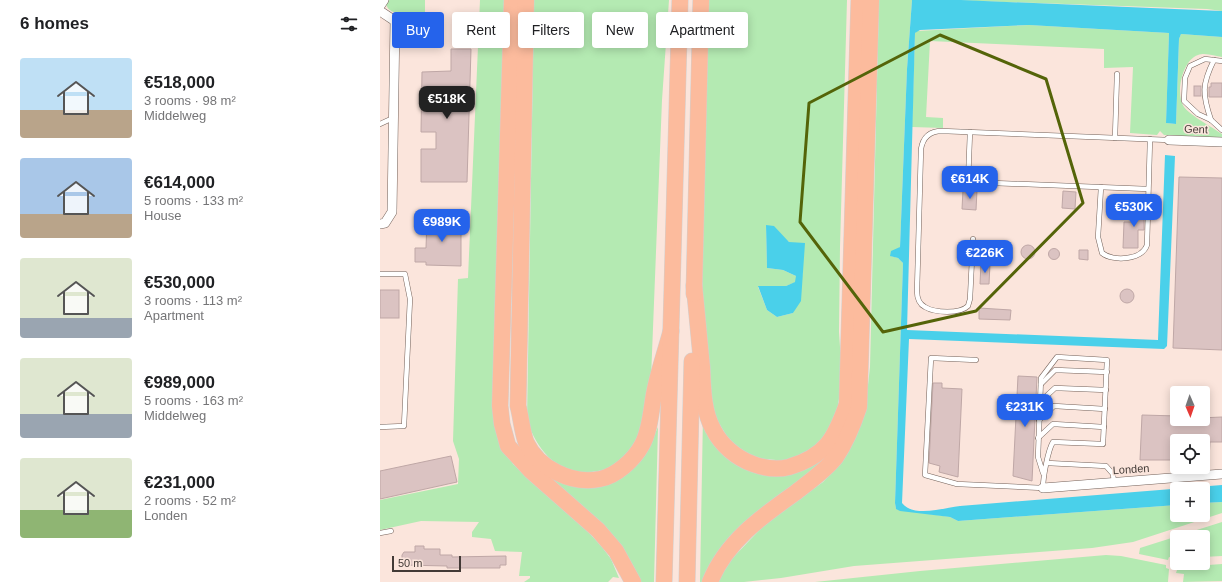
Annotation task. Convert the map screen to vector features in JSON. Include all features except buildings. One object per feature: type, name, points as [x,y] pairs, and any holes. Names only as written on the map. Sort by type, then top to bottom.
[{"type":"highway","points":[[512,0],[506,229],[503,269],[500,406],[502,424],[508,446],[531,471],[598,530],[616,551],[630,577]]},
{"type":"highway","points":[[526,0],[518,406],[526,442],[541,461],[570,479],[600,479],[618,471],[632,458],[642,445],[649,423],[655,388],[671,330]]},
{"type":"highway","points":[[664,578],[680,0]]},
{"type":"highway","points":[[688,578],[701,0]]},
{"type":"highway","points":[[694,285],[705,402],[713,429],[727,449],[746,462],[763,468],[785,468],[807,461],[826,446],[839,429],[847,404],[859,0]]},
{"type":"highway","points":[[711,580],[724,556],[738,538],[757,520],[816,477],[836,458],[850,434],[859,407],[871,0]]},
{"type":"street","points":[[380,6],[384,0]]},
{"type":"street","points":[[380,11],[395,21],[392,212],[385,223],[380,224]]},
{"type":"street","name":"Gent","points":[[1169,140],[1222,142]]},
{"type":"street","name":"Londen","points":[[1042,488],[1222,474]]},
{"type":"lane","points":[[1222,60],[1205,59],[1190,66],[1185,78],[1184,101],[1198,114],[1211,120],[1222,130]]},
{"type":"lane","points":[[1211,120],[1204,101],[1206,77],[1214,60]]},
{"type":"lane","points":[[1115,138],[1117,74]]},
{"type":"lane","points":[[380,124],[394,117]]},
{"type":"lane","points":[[973,239],[970,299],[968,306],[962,310],[955,311],[926,308],[920,303],[917,291],[922,145],[926,137],[933,132],[970,132],[1169,140]]},
{"type":"lane","points":[[970,132],[968,182],[1148,189]]},
{"type":"lane","points":[[1101,187],[1099,247],[1104,255],[1117,258],[1138,255],[1143,252],[1146,247],[1150,139]]},
{"type":"lane","points":[[380,274],[405,274],[410,299],[404,426],[380,427]]},
{"type":"lane","points":[[976,360],[931,358],[925,475],[957,484],[1042,488],[1043,473],[1047,463],[1050,447],[1053,442],[1104,444],[1107,360],[1057,357],[1041,378],[1038,457],[1043,473]]},
{"type":"lane","points":[[1041,384],[1055,370],[1107,372]]},
{"type":"lane","points":[[1040,402],[1055,388],[1106,390]]},
{"type":"lane","points":[[1039,420],[1054,406],[1105,408]]},
{"type":"lane","points":[[1038,438],[1053,424],[1104,426]]},
{"type":"lane","points":[[1047,463],[1106,466],[1113,474],[1114,483]]},
{"type":"lane","points":[[380,533],[391,531]]},
{"type":"highlighted area","points":[[940,35],[1046,79],[1083,203],[976,311],[883,332],[800,222],[809,103]]},
{"type":"green space","points":[[386,0],[425,0],[425,12],[394,12],[387,6]]},
{"type":"green space","points":[[480,0],[505,0],[505,12],[479,12]]},
{"type":"green space","points":[[534,0],[669,0],[668,12],[656,12],[656,48],[666,48],[662,100],[649,413],[645,428],[634,447],[623,461],[618,465],[598,471],[572,471],[562,467],[552,460],[537,443],[527,420],[533,48],[584,48],[584,12],[534,12]]},
{"type":"green space","points":[[709,0],[847,0],[840,247],[839,332],[842,377],[838,406],[830,429],[820,442],[810,450],[787,461],[754,458],[731,443],[709,407],[700,333],[708,48],[748,48],[748,12],[709,12]],"holes":[[[766,225],[789,242],[803,272],[793,313],[777,317],[767,310],[758,287],[786,286],[796,282],[796,276],[783,270],[767,268]]]},
{"type":"green space","points":[[879,0],[912,0],[907,69],[900,247],[891,256],[898,258],[903,263],[896,509],[950,517],[958,521],[1170,506],[1170,522],[1194,522],[1133,542],[1092,548],[854,566],[781,578],[744,582],[717,582],[725,566],[768,521],[823,482],[843,460],[866,403],[870,367]]},
{"type":"green space","points":[[949,0],[1222,0],[1222,11],[1207,9]]},
{"type":"green space","points":[[1029,25],[1169,33],[1166,123],[1176,124],[1179,39],[1181,34],[1222,37],[1222,57],[1201,54],[1192,58],[1184,70],[1180,87],[1180,95],[1181,102],[1184,107],[1196,118],[1222,134],[1222,138],[1164,135],[1160,131],[1157,135],[1130,133],[1133,67],[1104,68],[1104,49],[930,41],[926,117],[943,118],[943,128],[912,127],[915,33],[917,31]]},
{"type":"green space","points":[[478,48],[505,48],[504,447],[513,464],[582,525],[602,547],[611,559],[619,578],[613,577],[608,582],[524,582],[530,578],[530,576],[519,576],[522,552],[495,551],[491,539],[472,537],[472,532],[479,522],[421,521],[380,530],[380,500],[458,484],[459,459],[453,441],[458,279],[468,278]]},
{"type":"green space","points":[[703,415],[765,472],[831,454],[706,582],[700,582]]},
{"type":"green space","points":[[658,427],[654,582],[637,582],[538,470],[592,483],[648,449]]},
{"type":"green space","points":[[1222,502],[1222,513],[1210,517],[1210,503]]},
{"type":"green space","points":[[1222,522],[1222,556],[1210,557],[1210,530],[1197,530]]},
{"type":"green space","points":[[1170,538],[1170,557],[1168,560],[1139,554],[1140,548]]},
{"type":"green space","points":[[1106,555],[1121,556],[1166,565],[1166,568],[1169,569],[1168,582],[815,582],[920,571]]},
{"type":"green space","points":[[1222,564],[1222,581],[1183,582],[1184,574],[1176,573],[1177,570],[1210,570],[1210,565]]},
{"type":"water","points":[[912,0],[961,0],[1222,11],[1222,37],[1181,34],[1179,39],[1176,124],[1166,123],[1169,33],[1029,25],[920,30],[915,33],[907,330],[1158,340],[1165,155],[1175,156],[1167,346],[1164,349],[909,339],[902,503],[907,508],[929,511],[960,506],[1170,489],[1170,506],[958,521],[950,517],[900,511],[896,509],[903,263],[898,258],[890,256],[891,251],[900,247],[907,69]]},
{"type":"water","points":[[766,225],[774,226],[789,242],[805,243],[801,301],[793,313],[777,317],[767,310],[758,286],[786,286],[795,282],[796,276],[783,270],[767,268]]},
{"type":"water","points":[[1222,485],[1222,502],[1210,503],[1210,486]]}]
